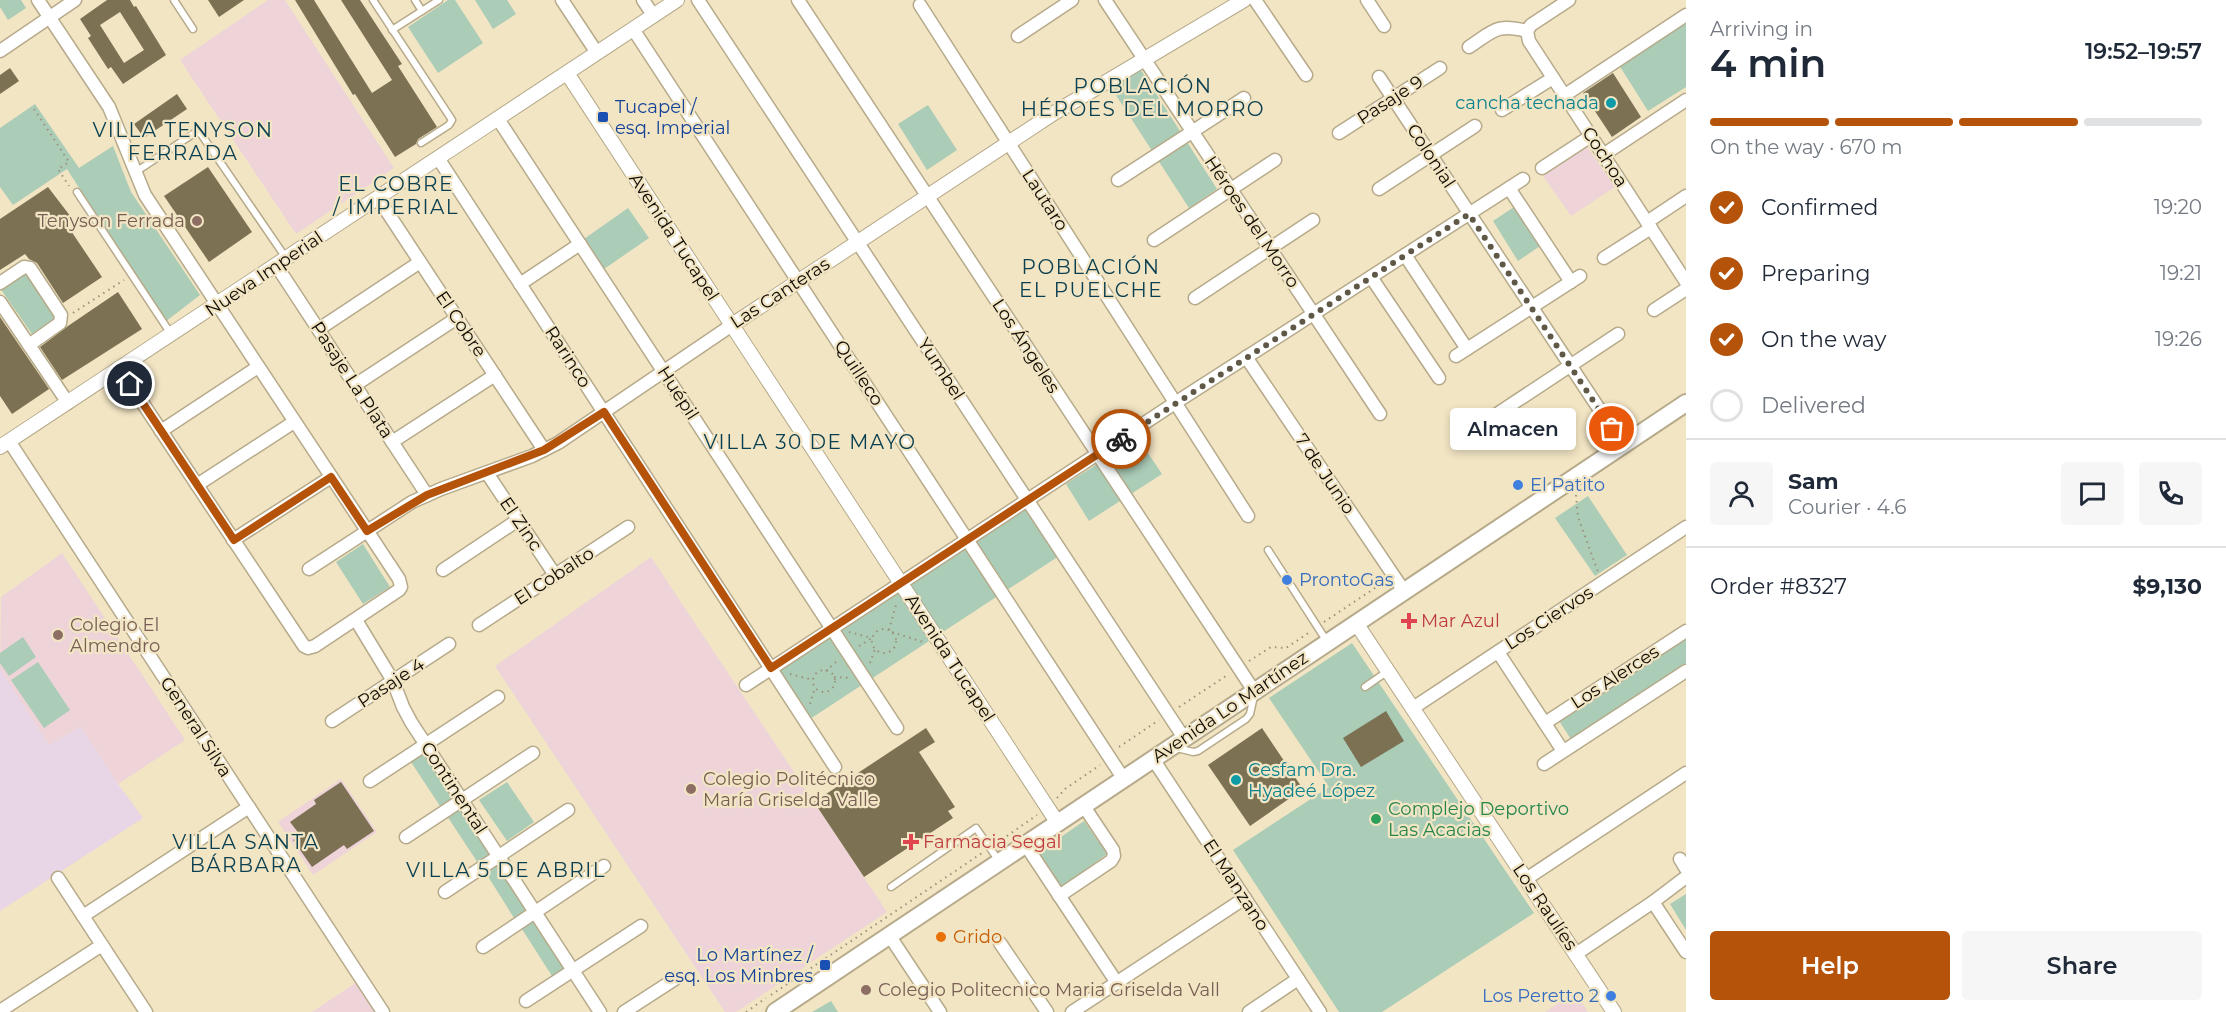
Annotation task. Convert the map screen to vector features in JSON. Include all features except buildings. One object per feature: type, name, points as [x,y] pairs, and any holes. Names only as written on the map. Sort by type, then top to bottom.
[{"type":"main road","name":"Avenida Lo Martínez","points":[[781,1010],[889,935],[994,855],[1025,844],[1686,403]]},
{"type":"street","points":[[38,0],[109,107],[121,133],[134,173],[145,195],[399,579],[401,587],[356,620],[308,648],[302,643],[120,369]]},
{"type":"street","points":[[0,51],[75,0]]},
{"type":"street","points":[[562,0],[597,53]]},
{"type":"street","points":[[643,0],[653,15]]},
{"type":"street","name":"Nueva Imperial","points":[[5,444],[677,0]]},
{"type":"street","name":"Yumbel","points":[[698,0],[1168,714],[1177,742]]},
{"type":"street","name":"Los Ángeles","points":[[798,0],[1254,691]]},
{"type":"street","points":[[1018,36],[1072,0]]},
{"type":"street","points":[[1105,0],[1145,60]]},
{"type":"street","name":"Las Canteras","points":[[309,569],[427,495],[544,450],[1008,143],[1077,99],[1244,0]]},
{"type":"street","points":[[1255,0],[1306,75]]},
{"type":"street","points":[[1367,0],[1384,26]]},
{"type":"street","points":[[1469,47],[1498,28],[1508,27],[1527,32],[1531,26],[1569,0]]},
{"type":"street","name":"Lautaro","points":[[920,5],[1248,516]]},
{"type":"street","points":[[1564,95],[1686,15]]},
{"type":"street","name":"Quilleco","points":[[633,29],[1123,778]]},
{"type":"street","name":"Cochoa","points":[[1527,32],[1529,41],[1686,282]]},
{"type":"street","name":"Héroes del Morro","points":[[1145,60],[1380,414]]},
{"type":"street","name":"Pasaje 9","points":[[1339,133],[1440,68]]},
{"type":"street","name":"Avenida Tucapel","points":[[567,73],[1057,822]]},
{"type":"street","name":"Colonial","points":[[1378,77],[1623,446]]},
{"type":"street","points":[[1502,110],[1553,78]]},
{"type":"street","points":[[1118,180],[1244,98]]},
{"type":"street","points":[[1604,155],[1686,100]]},
{"type":"street","name":"Huépil","points":[[498,118],[897,728]]},
{"type":"street","points":[[1379,189],[1476,126]]},
{"type":"street","points":[[1542,168],[1591,136]]},
{"type":"street","name":"Rarinco","points":[[438,158],[836,766]]},
{"type":"street","points":[[1154,240],[1275,160]]},
{"type":"street","points":[[746,685],[1175,403],[1523,179]]},
{"type":"street","points":[[1405,255],[1461,352],[1575,279],[1509,188]]},
{"type":"street","points":[[1604,258],[1686,196]]},
{"type":"street","name":"El Cobre","points":[[378,198],[544,450]]},
{"type":"street","points":[[1195,298],[1313,220]]},
{"type":"street","points":[[520,284],[580,244]]},
{"type":"street","name":"Pasaje La Plata","points":[[281,262],[319,329],[427,495]]},
{"type":"street","points":[[319,329],[420,262]]},
{"type":"street","points":[[0,283],[24,267],[30,268],[61,315],[60,323],[29,345]]},
{"type":"street","points":[[1374,275],[1439,378]]},
{"type":"street","points":[[1654,310],[1686,289]]},
{"type":"street","points":[[0,302],[68,403]]},
{"type":"street","points":[[355,385],[457,318]]},
{"type":"street","points":[[1488,420],[1618,334]]},
{"type":"street","name":"7 de Junio","points":[[1246,357],[1404,591]]},
{"type":"street","points":[[161,430],[258,368]]},
{"type":"street","points":[[392,442],[495,375]]},
{"type":"street","points":[[197,485],[294,422]]},
{"type":"street","name":"General Silva","points":[[5,444],[249,807],[383,1012]]},
{"type":"street","name":"El Zinc","points":[[487,473],[555,575]]},
{"type":"street","points":[[234,540],[331,477]]},
{"type":"street","points":[[443,570],[518,520]]},
{"type":"street","name":"El Cobalto","points":[[479,625],[628,527]]},
{"type":"street","name":"Los Ciervos","points":[[1413,708],[1686,527]]},
{"type":"street","name":"Continental","points":[[356,620],[393,681],[407,715],[425,744],[600,1012]]},
{"type":"street","name":"Los Raulíes","points":[[1356,623],[1614,1012]]},
{"type":"street","name":"Los Alerces","points":[[1545,723],[1686,631]]},
{"type":"street","name":"Pasaje 4","points":[[332,721],[449,644]]},
{"type":"street","points":[[1498,652],[1563,751]]},
{"type":"street","name":"Los Alerces","points":[[1544,764],[1686,671]]},
{"type":"street","points":[[370,782],[498,697]]},
{"type":"street","points":[[406,837],[533,753]]},
{"type":"street","name":"El Manzano","points":[[1153,759],[1320,1012]]},
{"type":"street","points":[[1526,879],[1686,773]]},
{"type":"street","points":[[1059,896],[1111,861],[1114,856],[1113,850],[1083,805]]},
{"type":"street","points":[[83,916],[249,807]]},
{"type":"street","points":[[445,892],[568,810]]},
{"type":"street","points":[[1025,844],[1117,983]]},
{"type":"street","points":[[483,947],[604,866]]},
{"type":"street","points":[[1576,954],[1686,877]]},
{"type":"street","points":[[58,878],[146,1012]]},
{"type":"street","points":[[1074,1012],[1245,898]]},
{"type":"street","points":[[1653,902],[1686,952]]},
{"type":"street","points":[[525,1001],[641,926]]},
{"type":"street","points":[[889,935],[940,1012]]},
{"type":"street","points":[[1000,943],[1047,1012]]},
{"type":"street","points":[[0,1011],[102,945]]},
{"type":"street","points":[[624,1012],[675,979]]},
{"type":"street","points":[[1249,1012],[1298,979]]},
{"type":"lane","points":[[174,0],[193,29]]},
{"type":"lane","points":[[373,0],[452,120],[449,125],[421,143]]},
{"type":"lane","points":[[415,0],[422,11]]},
{"type":"lane","points":[[392,30],[439,0]]},
{"type":"lane","points":[[134,173],[196,132],[201,134],[281,262]]},
{"type":"lane","points":[[77,192],[172,335]]},
{"type":"lane","points":[[1268,550],[1328,642]]},
{"type":"lane","points":[[1365,687],[1388,671]]},
{"type":"lane","points":[[891,887],[976,828],[994,855]]},
{"type":"path","points":[[60,319],[65,319],[129,276]]},
{"type":"path","points":[[1579,474],[1575,496],[1578,517],[1596,569],[1605,581]]},
{"type":"path","points":[[746,1012],[994,855],[1048,808],[1065,789],[1110,758],[1115,750],[1168,714],[1271,647],[1286,648],[1394,576]]},
{"type":"path","points":[[872,638],[875,649],[881,652],[889,651],[895,643],[891,631],[901,584]]},
{"type":"path","points":[[832,628],[872,638]]},
{"type":"path","points":[[872,638],[879,630],[891,631],[923,642],[938,640]]},
{"type":"path","points":[[771,668],[813,680]]},
{"type":"path","points":[[826,670],[832,674],[835,681],[832,688],[823,692],[815,687],[813,680],[816,674],[826,670]]},
{"type":"shaded area","points":[[268,0],[285,0],[394,168],[296,234],[180,60]]},
{"type":"shaded area","points":[[1587,147],[1615,187],[1571,216],[1543,176]]},
{"type":"shaded area","name":"Colegio El Almendro","points":[[62,553],[185,740],[118,784],[81,726],[49,745],[0,668],[1,597]]},
{"type":"shaded area","name":"Colegio Politécnico María Griselda Valle","points":[[651,557],[887,912],[736,1012],[725,1012],[495,666]]},
{"type":"shaded area","points":[[0,668],[49,745],[81,726],[143,818],[0,911]]},
{"type":"shaded area","points":[[341,779],[377,832],[313,875],[278,822]]},
{"type":"shaded area","points":[[357,982],[377,1012],[312,1012]]},
{"type":"shaded area","points":[[1575,992],[1588,1012],[1545,1012]]},
{"type":"green space","points":[[0,0],[21,0],[26,8],[8,20],[0,7]]},
{"type":"green space","points":[[448,0],[455,0],[483,43],[438,73],[408,27]]},
{"type":"green space","points":[[475,0],[507,0],[516,14],[493,29]]},
{"type":"green space","points":[[1686,23],[1686,87],[1648,111],[1619,65]]},
{"type":"green space","points":[[1141,70],[1217,189],[1189,208],[1112,89]]},
{"type":"green space","points":[[35,104],[79,168],[113,146],[131,192],[200,295],[165,322],[67,169],[13,205],[0,187],[0,128]]},
{"type":"green space","points":[[928,105],[957,150],[927,170],[898,124]]},
{"type":"green space","points":[[1517,205],[1543,244],[1518,261],[1493,221]]},
{"type":"green space","points":[[628,208],[649,238],[604,269],[584,239]]},
{"type":"green space","points":[[25,271],[57,317],[32,334],[0,288]]},
{"type":"green space","points":[[1138,438],[1162,474],[1089,521],[1066,484]]},
{"type":"green space","points":[[1588,496],[1627,555],[1595,576],[1555,518]]},
{"type":"green space","points":[[1025,504],[1059,556],[810,719],[779,671]]},
{"type":"green space","points":[[363,544],[390,587],[363,604],[336,562]]},
{"type":"green space","points":[[1686,636],[1686,666],[1572,741],[1558,719]]},
{"type":"green space","points":[[23,637],[36,657],[9,676],[0,663],[0,653]]},
{"type":"green space","name":"Complejo Deportivo Las Acacias","points":[[1352,643],[1534,913],[1382,1012],[1339,1012],[1233,850],[1329,787],[1269,698]]},
{"type":"green space","points":[[38,662],[70,710],[44,728],[11,680]]},
{"type":"green space","points":[[422,751],[453,798],[440,806],[409,759]]},
{"type":"green space","points":[[507,782],[534,822],[507,841],[479,800]]},
{"type":"green space","points":[[459,808],[491,855],[478,863],[447,816]]},
{"type":"green space","points":[[1084,821],[1107,854],[1062,887],[1038,853]]},
{"type":"green space","points":[[496,862],[527,909],[514,918],[484,870]]},
{"type":"green space","points":[[1686,894],[1686,930],[1670,904]]},
{"type":"green space","points":[[533,917],[566,967],[552,976],[520,926]]},
{"type":"green space","points":[[831,1001],[838,1012],[812,1012]]},
{"type":"way so far","points":[[1121,439],[1469,214],[1612,429]]},
{"type":"place","name":"cancha techada","points":[[1611,103]]},
{"type":"place","name":"Tucapel / esq. Imperial","points":[[603,117]]},
{"type":"place","name":"Tenyson Ferrada","points":[[197,221]]},
{"type":"place","name":"Almacen","points":[[1612,429]]},
{"type":"place","name":"El Patito","points":[[1518,485]]},
{"type":"place","name":"ProntoGas","points":[[1287,580]]},
{"type":"place","name":"Mar Azul","points":[[1409,621]]},
{"type":"place","name":"Colegio El Almendro","points":[[58,635]]},
{"type":"place","name":"Cesfam Dra. Hyadeé López","points":[[1236,780]]},
{"type":"place","name":"Colegio Politécnico María Griselda Valle","points":[[691,789]]},
{"type":"place","name":"Complejo Deportivo Las Acacias","points":[[1376,819]]},
{"type":"place","name":"Farmacia Segal","points":[[911,842]]},
{"type":"place","name":"Grido","points":[[941,937]]},
{"type":"place","name":"Lo Martínez / esq. Los Minbres","points":[[825,965]]},
{"type":"place","name":"Colegio Politecnico Maria Griselda Vall","points":[[866,990]]},
{"type":"place","name":"Los Peretto 2","points":[[1611,996]]},
{"type":"district","name":"POBLACIÓN HÉROES DEL MORRO","points":[[1143,98]]},
{"type":"district","name":"VILLA TENYSON FERRADA","points":[[183,142]]},
{"type":"district","name":"EL COBRE / IMPERIAL","points":[[396,196]]},
{"type":"district","name":"POBLACIÓN EL PUELCHE","points":[[1091,278]]},
{"type":"district","name":"VILLA 30 DE MAYO","points":[[810,442]]},
{"type":"district","name":"VILLA SANTA BÁRBARA","points":[[246,854]]},
{"type":"district","name":"VILLA 5 DE ABRIL","points":[[506,870]]},
{"type":"route","points":[[130,384],[234,540],[331,477],[367,531],[427,495],[532,456],[558,443],[604,412],[771,668],[1121,439]]}]
